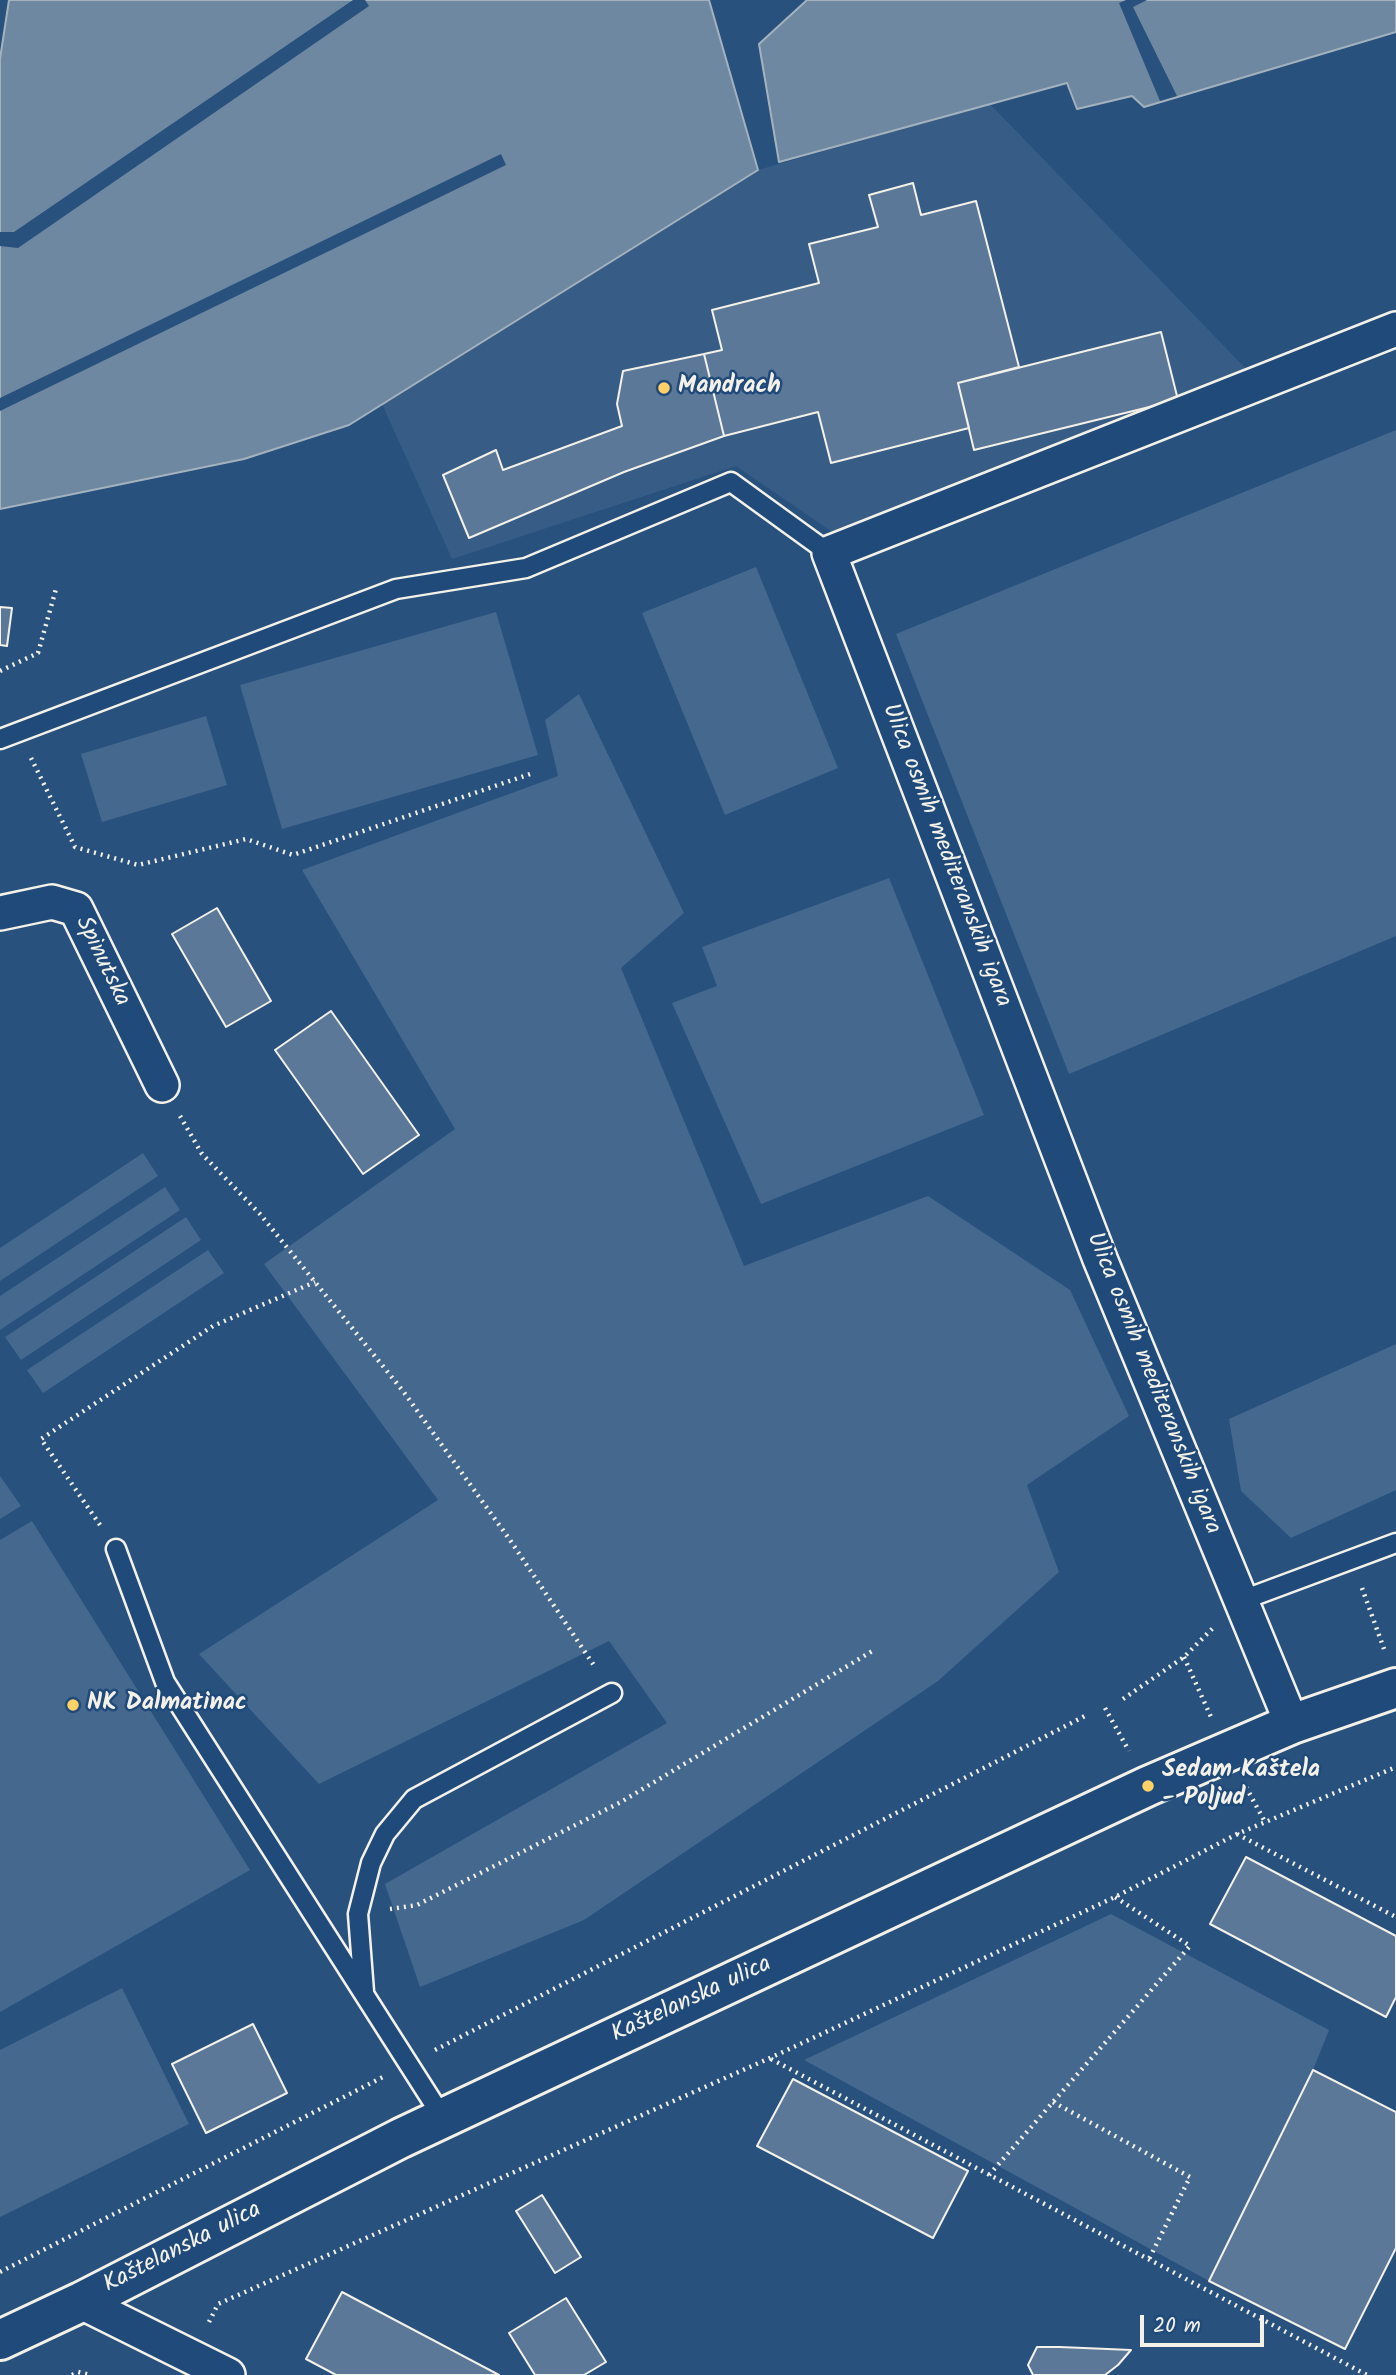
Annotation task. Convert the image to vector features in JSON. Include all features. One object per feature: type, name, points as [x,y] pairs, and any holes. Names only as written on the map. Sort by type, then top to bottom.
[{"type":"main road","name":"Kaštelanska ulica","points":[[0,2340],[81,2302],[443,2118],[1148,1786],[1292,1724],[1392,1673]]},
{"type":"street","points":[[828,553],[1396,329]]},
{"type":"street","name":"Ulica osmih mediteranskih igara","points":[[828,553],[1100,1259],[1292,1724]]},
{"type":"street","name":"Spinutska","points":[[0,913],[52,902],[76,909],[162,1085]]},
{"type":"street","points":[[81,2302],[228,2375]]},
{"type":"lane","points":[[0,739],[396,589],[526,568],[731,482],[828,553]]},
{"type":"lane","points":[[1240,1601],[1396,1543]]},
{"type":"lane","points":[[116,1549],[165,1682],[443,2118]]},
{"type":"lane","points":[[364,1995],[358,1914],[371,1863],[385,1834],[414,1799],[612,1693]]},
{"type":"path","points":[[0,671],[38,653],[56,589]]},
{"type":"path","points":[[18,732],[75,847],[138,865],[246,839],[293,855],[533,774]]},
{"type":"path","points":[[162,1085],[202,1154],[260,1214],[403,1391],[510,1540],[612,1693]]},
{"type":"path","points":[[116,1549],[41,1439],[213,1326],[315,1282]]},
{"type":"path","points":[[1361,1586],[1392,1673]]},
{"type":"path","points":[[358,1914],[417,1905],[621,1802],[874,1650]]},
{"type":"path","points":[[1105,1708],[1148,1786]]},
{"type":"path","points":[[0,2272],[1085,1716]]},
{"type":"path","points":[[192,2357],[218,2304],[770,2058],[1115,1898],[1237,1834],[1396,1767]]},
{"type":"path","points":[[1237,1834],[1396,1917]]},
{"type":"path","points":[[989,2175],[1190,1945],[1115,1898]]},
{"type":"path","points":[[770,2058],[1367,2375]]},
{"type":"path","points":[[1053,2102],[1190,2177],[1149,2259]]},
{"type":"path","points":[[72,2375],[78,2372],[91,2375]]},
{"type":"shaded area","points":[[9,0],[709,0],[758,170],[349,425],[244,459],[0,509],[0,59]]},
{"type":"shaded area","points":[[807,0],[1396,0],[1396,32],[1144,107],[1132,96],[1077,109],[1067,83],[779,162],[759,44]]},
{"type":"shaded area","points":[[990,104],[1253,376],[835,534],[736,466],[452,559],[382,404],[758,170]]},
{"type":"shaded area","points":[[1396,430],[1396,936],[1069,1074],[896,634]]},
{"type":"shaded area","points":[[756,567],[838,768],[725,815],[642,613]]},
{"type":"shaded area","points":[[496,612],[538,755],[282,829],[240,685]]},
{"type":"shaded area","points":[[579,694],[684,913],[621,968],[744,1266],[928,1196],[1070,1290],[1129,1416],[1027,1485],[1059,1572],[938,1681],[584,1920],[420,1987],[385,1884],[667,1723],[609,1641],[319,1784],[199,1654],[438,1500],[264,1264],[455,1129],[302,870],[558,776],[545,720]]},
{"type":"shaded area","points":[[206,716],[227,785],[102,822],[81,754]]},
{"type":"shaded area","points":[[889,878],[984,1115],[761,1204],[672,1003],[717,986],[702,947]]},
{"type":"shaded area","points":[[143,1153],[158,1176],[0,1281],[0,1248]]},
{"type":"shaded area","points":[[165,1187],[180,1210],[0,1330],[0,1296]]},
{"type":"shaded area","points":[[186,1217],[201,1240],[21,1360],[5,1337]]},
{"type":"shaded area","points":[[208,1250],[224,1273],[43,1393],[27,1370]]},
{"type":"shaded area","points":[[1396,1344],[1396,1490],[1291,1538],[1241,1491],[1229,1419]]},
{"type":"shaded area","points":[[0,1476],[21,1506],[0,1519]]},
{"type":"shaded area","name":"NK Dalmatinac","points":[[32,1521],[250,1870],[0,2012],[0,1540]]},
{"type":"shaded area","points":[[1111,1914],[1329,2030],[1313,2070],[1209,2281],[804,2060]]},
{"type":"shaded area","points":[[122,1988],[189,2124],[0,2217],[0,2050]]},
{"type":"pier","points":[[353,0],[365,0],[369,6],[18,248],[0,246],[0,232],[14,232]]},
{"type":"pier","points":[[1126,0],[1147,0],[1133,7],[1177,96],[1160,101],[1119,3]]},
{"type":"pier","points":[[501,154],[506,165],[0,411],[0,398]]},
{"type":"building","points":[[913,183],[921,215],[976,201],[1019,367],[958,383],[969,428],[831,463],[818,412],[724,436],[704,354],[722,350],[712,310],[819,283],[809,244],[878,227],[869,195]]},
{"type":"building","points":[[1161,332],[1178,400],[974,450],[958,383]]},
{"type":"building","points":[[704,354],[724,436],[624,472],[469,538],[443,475],[496,450],[503,470],[622,426],[617,404],[623,371]]},
{"type":"building","points":[[0,607],[12,608],[7,646],[0,645]]},
{"type":"building","points":[[217,908],[271,1001],[226,1027],[172,934]]},
{"type":"building","points":[[331,1011],[419,1135],[363,1174],[275,1050]]},
{"type":"building","points":[[1246,1857],[1396,1936],[1396,1997],[1386,2017],[1210,1924]]},
{"type":"building","points":[[253,2024],[287,2093],[206,2133],[172,2064]]},
{"type":"building","points":[[1313,2070],[1396,2112],[1396,2248],[1345,2349],[1209,2281]]},
{"type":"building","points":[[793,2079],[968,2171],[933,2238],[757,2146]]},
{"type":"building","points":[[542,2195],[581,2257],[555,2273],[516,2211]]},
{"type":"building","points":[[342,2292],[499,2375],[336,2375],[306,2359]]},
{"type":"building","points":[[566,2298],[606,2362],[584,2375],[535,2375],[509,2333]]},
{"type":"building","points":[[1037,2347],[1131,2350],[1105,2375],[1033,2375],[1028,2365]]},
{"type":"place","name":"Mandrach","points":[[664,388]]},
{"type":"place","name":"NK Dalmatinac","points":[[73,1705]]},
{"type":"place","name":"Sedam Kaštela - Poljud","points":[[1148,1786]]}]
